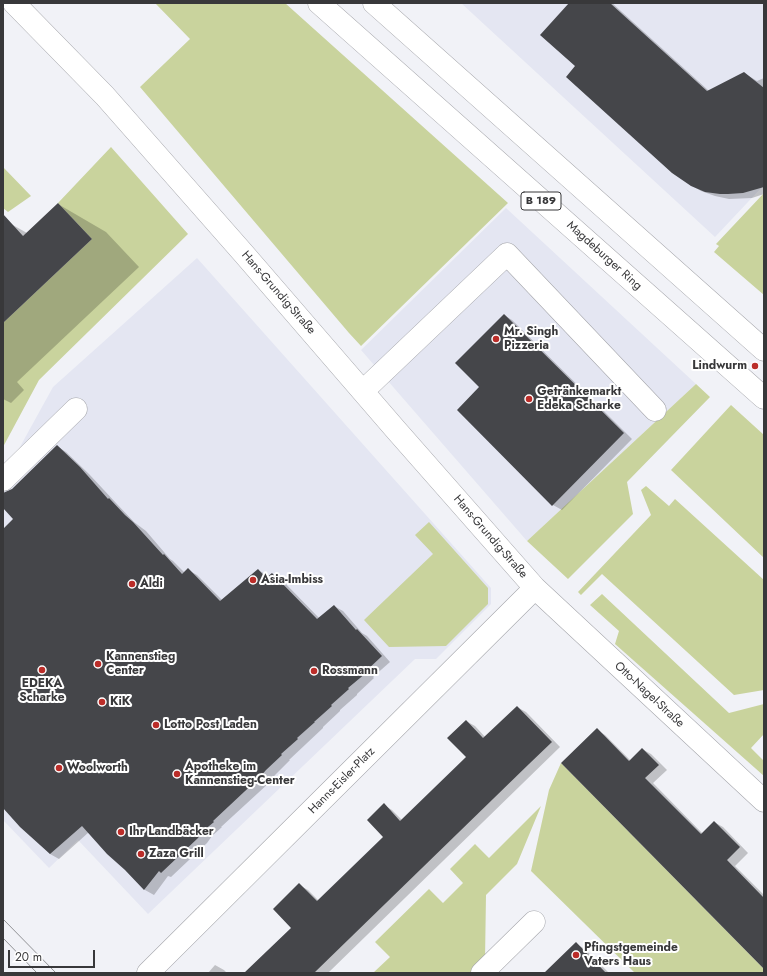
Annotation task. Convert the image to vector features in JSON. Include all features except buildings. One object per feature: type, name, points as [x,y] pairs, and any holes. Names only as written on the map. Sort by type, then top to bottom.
[{"type":"main road","name":"Hans-Grundig-Straße","points":[[14,3],[105,96],[535,588]]},
{"type":"main road","name":"Magdeburger Ring","points":[[319,3],[764,398]]},
{"type":"main road","name":"B 189","points":[[374,3],[764,350]]},
{"type":"main road","points":[[363,391],[508,254],[655,410]]},
{"type":"main road","points":[[3,480],[76,409]]},
{"type":"main road","name":"Otto-Nagel-Straße","points":[[535,588],[764,801]]},
{"type":"main road","name":"Hanns-Eisler-Platz","points":[[148,973],[535,588]]},
{"type":"main road","points":[[482,973],[534,922]]},
{"type":"shaded area","points":[[461,3],[764,3],[764,185],[715,237]]},
{"type":"shaded area","points":[[506,208],[696,384],[527,541],[361,350]]},
{"type":"shaded area","points":[[197,258],[491,588],[491,604],[436,659],[415,659],[148,914],[78,840],[49,868],[3,820],[3,472],[10,465],[53,387]]},
{"type":"green space","points":[[155,3],[285,3],[508,203],[361,346],[140,87],[190,39]]},
{"type":"green space","points":[[111,147],[188,234],[39,380],[3,447],[3,323],[92,239],[58,203]]},
{"type":"green space","points":[[3,167],[31,196],[8,212],[3,208]]},
{"type":"green space","points":[[764,193],[764,295],[714,252],[719,246],[716,244]]},
{"type":"green space","points":[[696,384],[710,397],[627,482],[633,514],[568,579],[527,541]]},
{"type":"green space","points":[[731,405],[764,435],[764,558],[671,470]]},
{"type":"green space","points":[[646,486],[669,506],[675,499],[764,580],[764,690],[734,695],[602,574],[581,595],[578,592],[651,515],[641,490]]},
{"type":"green space","points":[[429,522],[488,588],[488,604],[446,646],[389,647],[364,620],[433,554],[415,535]]},
{"type":"green space","points":[[602,594],[729,713],[764,704],[764,734],[751,748],[764,761],[764,776],[615,644],[619,631],[590,605]]},
{"type":"green space","points":[[561,763],[764,969],[764,973],[635,973],[531,871],[549,790]]},
{"type":"green space","points":[[541,806],[517,864],[486,895],[485,960],[472,973],[373,973],[390,957],[375,942],[429,889],[443,903],[463,883],[450,869],[475,844],[489,858]]},
{"type":"tram line","points":[[3,919],[56,973]]},
{"type":"tram line","points":[[3,938],[37,973]]},
{"type":"place","name":"Mr. Singh Pizzeria","points":[[496,339]]},
{"type":"place","name":"Lindwurm","points":[[755,366]]},
{"type":"place","name":"Getränkemarkt Edeka Scharke","points":[[529,399]]},
{"type":"place","name":"Asia-Imbiss","points":[[253,580]]},
{"type":"place","name":"Aldi","points":[[132,584]]},
{"type":"place","name":"Kannenstieg Center","points":[[98,664]]},
{"type":"place","name":"EDEKA Scharke","points":[[42,670]]},
{"type":"place","name":"Rossmann","points":[[314,671]]},
{"type":"place","name":"KiK","points":[[102,702]]},
{"type":"place","name":"Lotto Post Laden","points":[[156,725]]},
{"type":"place","name":"Woolworth","points":[[59,768]]},
{"type":"place","name":"Apotheke im Kannenstieg-Center","points":[[177,774]]},
{"type":"place","name":"Ihr Landbäcker","points":[[121,832]]},
{"type":"place","name":"Zaza Grill","points":[[141,854]]},
{"type":"place","name":"Pfingstgemeinde Vaters Haus","points":[[576,955]]}]
